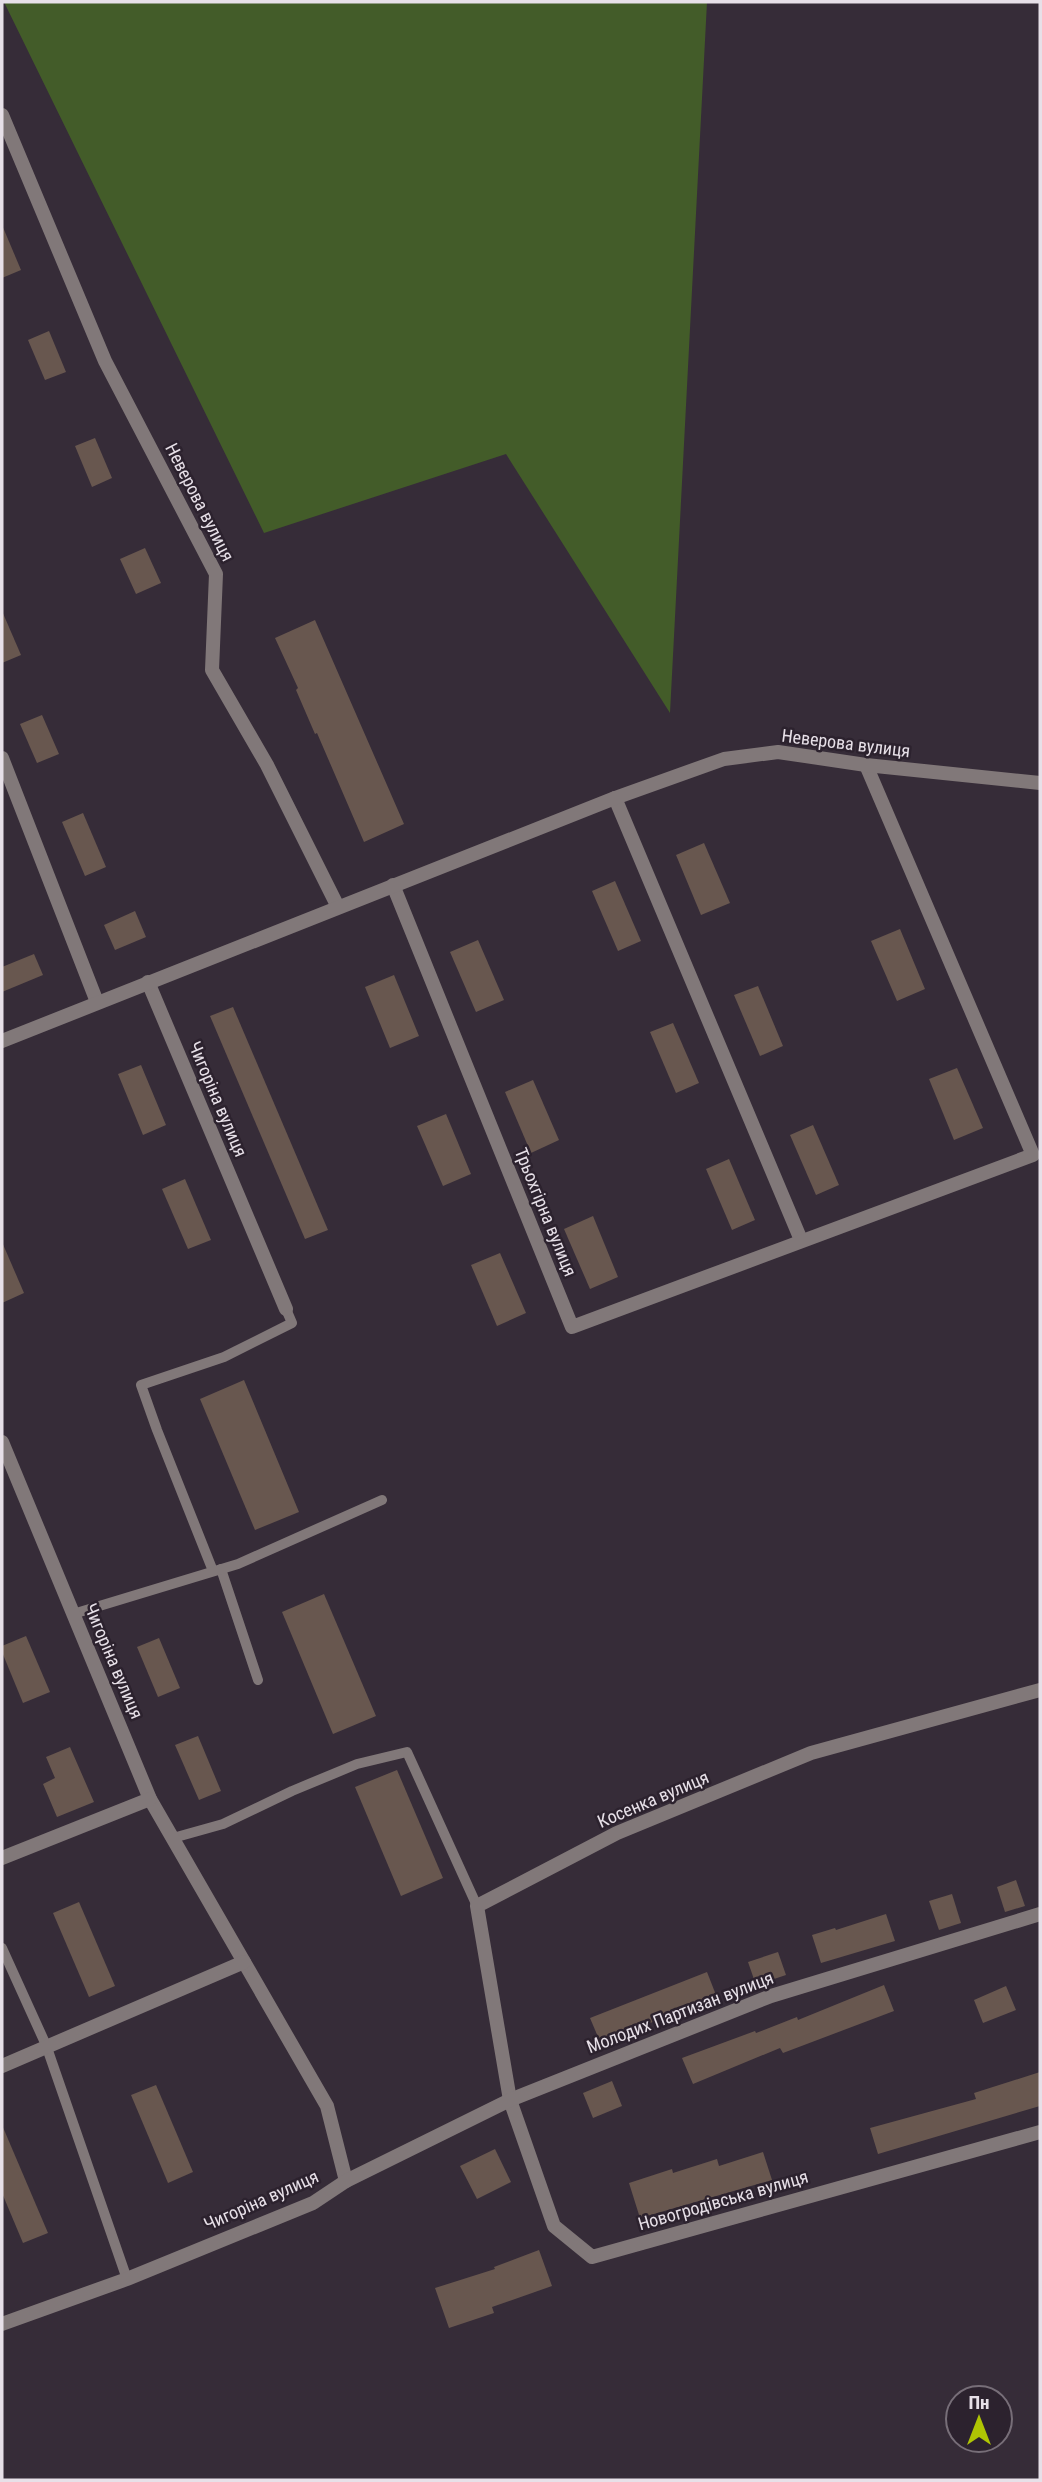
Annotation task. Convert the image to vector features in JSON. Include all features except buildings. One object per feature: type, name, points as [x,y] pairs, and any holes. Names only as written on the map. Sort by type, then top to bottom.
[{"type":"street","name":"Неверова вулиця","points":[[2,115],[105,362],[216,574],[212,670],[267,765],[338,907]]},
{"type":"street","name":"Неверова вулиця","points":[[2,1041],[615,798],[724,759],[778,752],[866,765],[1040,783]]},
{"type":"street","points":[[2,758],[97,1002]]},
{"type":"street","name":"Трьохгірна вулиця","points":[[393,886],[572,1326],[1033,1155],[866,765]]},
{"type":"street","points":[[615,798],[801,1240]]},
{"type":"street","name":"Чигоріна вулиця","points":[[148,982],[286,1309]]},
{"type":"street","name":"Чигоріна вулиця","points":[[2,1442],[150,1799],[327,2106],[346,2180],[313,2203],[127,2279],[2,2324]]},
{"type":"street","name":"Косенка вулиця","points":[[477,1906],[617,1833],[811,1753],[1040,1690]]},
{"type":"street","points":[[2,1858],[150,1799]]},
{"type":"street","points":[[477,1906],[510,2100]]},
{"type":"street","name":"Молодих Партизан вулиця","points":[[346,2180],[510,2100],[771,1996],[1040,1914]]},
{"type":"street","points":[[2,2066],[244,1962]]},
{"type":"street","name":"Новогродівська вулиця","points":[[510,2100],[554,2226],[592,2257],[1040,2132]]},
{"type":"lane","points":[[258,1680],[217,1570],[157,1430],[141,1385],[224,1357],[292,1323],[286,1309]]},
{"type":"lane","points":[[73,1614],[238,1563],[382,1500]]},
{"type":"lane","points":[[173,1838],[223,1824],[357,1764],[407,1752],[477,1906]]},
{"type":"lane","points":[[2,1948],[46,2045],[127,2279]]},
{"type":"green space","points":[[4,2],[707,2],[670,713],[506,454],[264,533]]}]
